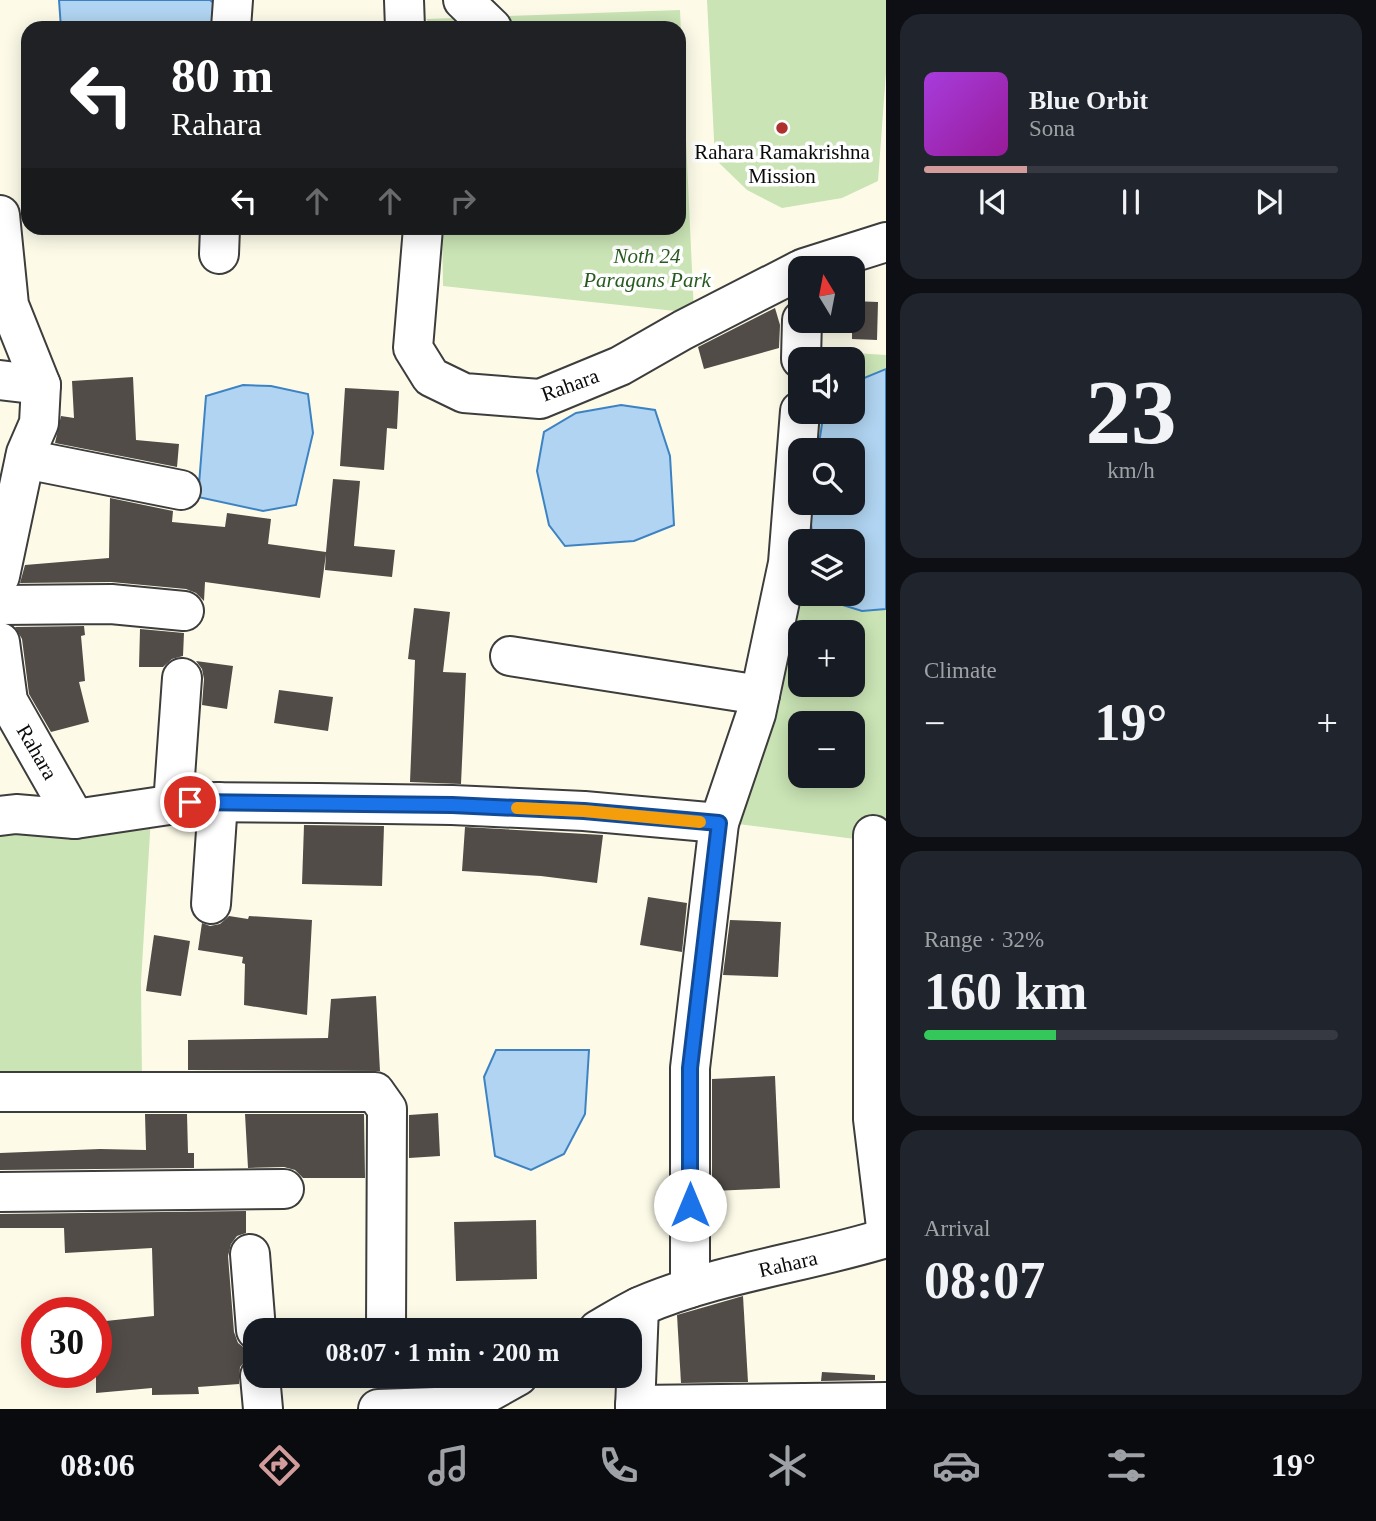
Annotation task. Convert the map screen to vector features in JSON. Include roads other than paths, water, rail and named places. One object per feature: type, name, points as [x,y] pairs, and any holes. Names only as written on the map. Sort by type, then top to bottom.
[{"type":"street","points":[[232,21],[233,0]]},
{"type":"street","points":[[404,0],[405,21]]},
{"type":"street","points":[[463,0],[485,21]]},
{"type":"street","points":[[0,215],[9,305],[41,385],[39,423],[25,459],[0,576]]},
{"type":"street","name":"Rahara","points":[[422,235],[413,348],[431,377],[464,393],[540,399],[620,366],[788,276]]},
{"type":"street","name":"Rahara","points":[[842,256],[886,242]]},
{"type":"street","points":[[0,380],[41,385]]},
{"type":"street","points":[[690,1288],[690,1068],[719,823],[756,714],[788,563],[799,424]]},
{"type":"street","points":[[25,459],[181,490]]},
{"type":"street","points":[[0,605],[111,604],[184,611]]},
{"type":"street","name":"Rahara","points":[[0,642],[8,701],[5,706],[75,818]]},
{"type":"street","points":[[510,656],[760,695]]},
{"type":"street","points":[[173,805],[182,678]]},
{"type":"street","points":[[8,815],[75,818],[173,805],[218,803],[452,805],[584,811],[719,823]]},
{"type":"street","points":[[211,904],[218,803]]},
{"type":"street","points":[[873,835],[880,1044],[873,1119],[886,1227]]},
{"type":"street","points":[[0,1092],[375,1092],[387,1109],[387,1318]]},
{"type":"street","points":[[0,1192],[284,1189]]},
{"type":"street","name":"Rahara","points":[[619,1318],[639,1307],[690,1288],[844,1251],[886,1238]]},
{"type":"street","points":[[250,1254],[255,1318]]},
{"type":"street","points":[[639,1307],[635,1407],[886,1402]]},
{"type":"street","points":[[261,1388],[263,1409]]},
{"type":"street","points":[[385,1408],[386,1388]]},
{"type":"street","points":[[378,1409],[464,1406],[496,1388]]},
{"type":"water","points":[[59,0],[210,0],[216,5],[216,21],[60,21]]},
{"type":"water","points":[[886,369],[886,609],[862,611],[846,606],[865,606],[865,529],[812,529],[810,515],[865,515],[865,438],[820,438],[822,424],[865,424],[865,378]]},
{"type":"water","points":[[243,385],[271,386],[308,394],[313,433],[296,505],[263,511],[198,497],[206,396]]},
{"type":"water","points":[[621,405],[655,410],[670,456],[674,525],[634,541],[565,546],[549,525],[537,471],[544,432],[576,413]]},
{"type":"water","points":[[496,1050],[589,1050],[585,1114],[564,1154],[531,1170],[495,1156],[484,1077]]},
{"type":"place","name":"Rahara Ramakrishna Mission","points":[[782,128]]},
{"type":"park label","name":"Noth 24 Paragans Park","points":[[647,268]]}]
